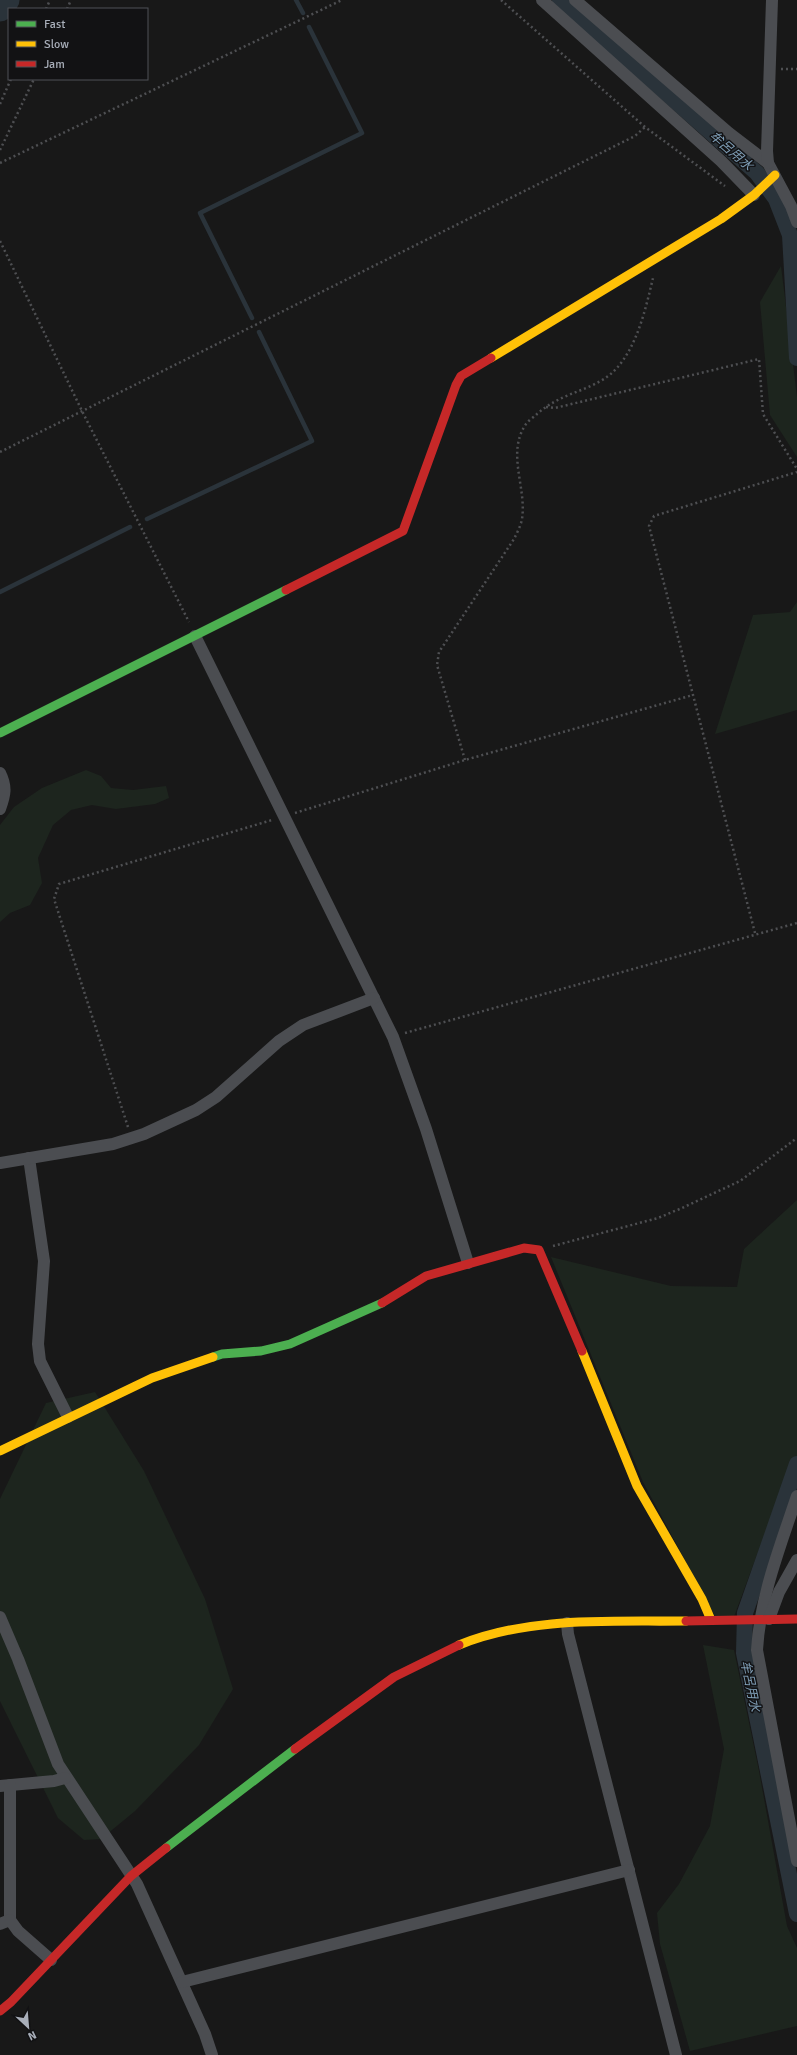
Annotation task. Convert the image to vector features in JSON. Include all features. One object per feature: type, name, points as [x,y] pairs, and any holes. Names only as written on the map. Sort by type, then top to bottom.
[{"type":"street","points":[[542,0],[757,193]]},
{"type":"street","points":[[575,0],[729,133],[768,163]]},
{"type":"street","points":[[772,0],[767,151],[768,163],[773,177],[794,208],[797,222]]},
{"type":"street","points":[[0,733],[402,531],[456,385],[461,376],[721,219],[757,193],[773,177]]},
{"type":"street","points":[[195,636],[393,1037],[426,1129],[468,1263]]},
{"type":"street","points":[[0,773],[5,784],[6,793],[0,809]]},
{"type":"street","points":[[0,1163],[113,1144],[151,1131],[196,1110],[216,1097],[279,1041],[303,1025],[374,998]]},
{"type":"street","points":[[29,1158],[44,1261],[38,1344],[40,1361],[68,1417]]},
{"type":"street","points":[[0,1451],[68,1417],[152,1378],[222,1354],[262,1351],[290,1344],[379,1305],[426,1276],[524,1248],[539,1250],[608,1411],[637,1486],[702,1599],[711,1620]]},
{"type":"street","points":[[797,1496],[764,1596],[757,1650],[797,1862]]},
{"type":"street","points":[[760,1619],[779,1592],[797,1560]]},
{"type":"street","points":[[0,1617],[18,1659],[58,1764],[65,1778],[131,1876],[182,1982],[212,2055]]},
{"type":"street","points":[[0,2011],[11,2002],[131,1876],[208,1814],[339,1715],[394,1677],[440,1653],[474,1640],[519,1628],[567,1624],[797,1618]]},
{"type":"street","points":[[567,1624],[570,1642],[676,2055]]},
{"type":"street","points":[[51,1960],[18,1931],[5,1922],[5,1785],[54,1782],[65,1778]]},
{"type":"street","points":[[182,1982],[629,1870]]},
{"type":"path","points":[[0,163],[342,0]]},
{"type":"path","points":[[501,0],[645,127],[734,193],[742,203]]},
{"type":"path","points":[[0,104],[11,80]]},
{"type":"path","points":[[0,150],[34,80]]},
{"type":"path","points":[[0,452],[627,140],[645,127]]},
{"type":"path","points":[[0,241],[82,412],[195,636]]},
{"type":"path","points":[[464,760],[437,665],[439,652],[514,538],[522,520],[523,494],[517,461],[519,440],[526,424],[555,400],[604,379],[618,367],[641,328],[654,274],[651,262]]},
{"type":"path","points":[[546,406],[555,408],[759,359],[763,414],[797,471],[654,516],[649,526],[755,933]]},
{"type":"path","points":[[393,1037],[755,933],[797,923]]},
{"type":"path","points":[[539,1250],[658,1218],[682,1208],[740,1181],[797,1138]]},
{"type":"shaded area","points":[[781,266],[797,397],[797,457],[770,415],[760,302]]},
{"type":"shaded area","points":[[797,602],[797,710],[715,734],[753,615],[790,612]]},
{"type":"shaded area","points":[[86,770],[101,776],[111,788],[133,790],[166,786],[169,798],[155,804],[116,809],[92,805],[71,810],[53,825],[38,858],[42,883],[30,905],[10,913],[0,922],[0,825],[14,807],[42,788]]},
{"type":"shaded area","points":[[797,1200],[797,1461],[783,1485],[732,1622],[716,1618],[643,1482],[551,1257],[671,1286],[737,1287],[744,1249]]},
{"type":"shaded area","points":[[95,1392],[144,1471],[205,1599],[233,1689],[199,1745],[135,1811],[101,1839],[84,1840],[58,1818],[0,1701],[0,1499],[46,1403]]},
{"type":"shaded area","points":[[703,1645],[734,1650],[759,1771],[787,1926],[797,1948],[797,2026],[690,2051],[660,1944],[657,1913],[679,1884],[710,1826],[724,1749]]},
{"type":"waterway","points":[[0,8],[6,0]]},
{"type":"waterway","points":[[296,0],[303,13]]},
{"type":"waterway","name":"牟呂用水","points":[[560,0],[757,173],[776,199],[790,235],[797,358]]},
{"type":"waterway","points":[[252,318],[200,213],[362,133],[309,27]]},
{"type":"waterway","points":[[147,519],[312,441],[259,332]]},
{"type":"waterway","points":[[0,592],[130,527]]},
{"type":"waterway","name":"牟呂用水","points":[[797,1464],[745,1613],[744,1653],[797,1914]]},
{"type":"traffic: fast","points":[[0,733],[286,590]]},
{"type":"traffic: fast","points":[[213,1357],[222,1354],[261,1351],[290,1344],[382,1303]]},
{"type":"traffic: fast","points":[[166,1848],[295,1749]]},
{"type":"traffic: slow","points":[[491,358],[721,219],[754,195],[775,175]]},
{"type":"traffic: slow","points":[[582,1351],[637,1486],[702,1599],[711,1620]]},
{"type":"traffic: slow","points":[[0,1451],[152,1378],[213,1357]]},
{"type":"traffic: slow","points":[[459,1645],[514,1629],[542,1625],[600,1621],[686,1621]]},
{"type":"traffic: jam","points":[[286,590],[403,531],[456,385],[461,376],[491,358]]},
{"type":"traffic: jam","points":[[382,1303],[426,1276],[524,1248],[539,1250],[582,1351]]},
{"type":"traffic: jam","points":[[686,1621],[797,1619]]},
{"type":"traffic: jam","points":[[295,1749],[394,1677],[459,1645]]},
{"type":"traffic: jam","points":[[0,2011],[11,2002],[131,1876],[166,1848]]}]
